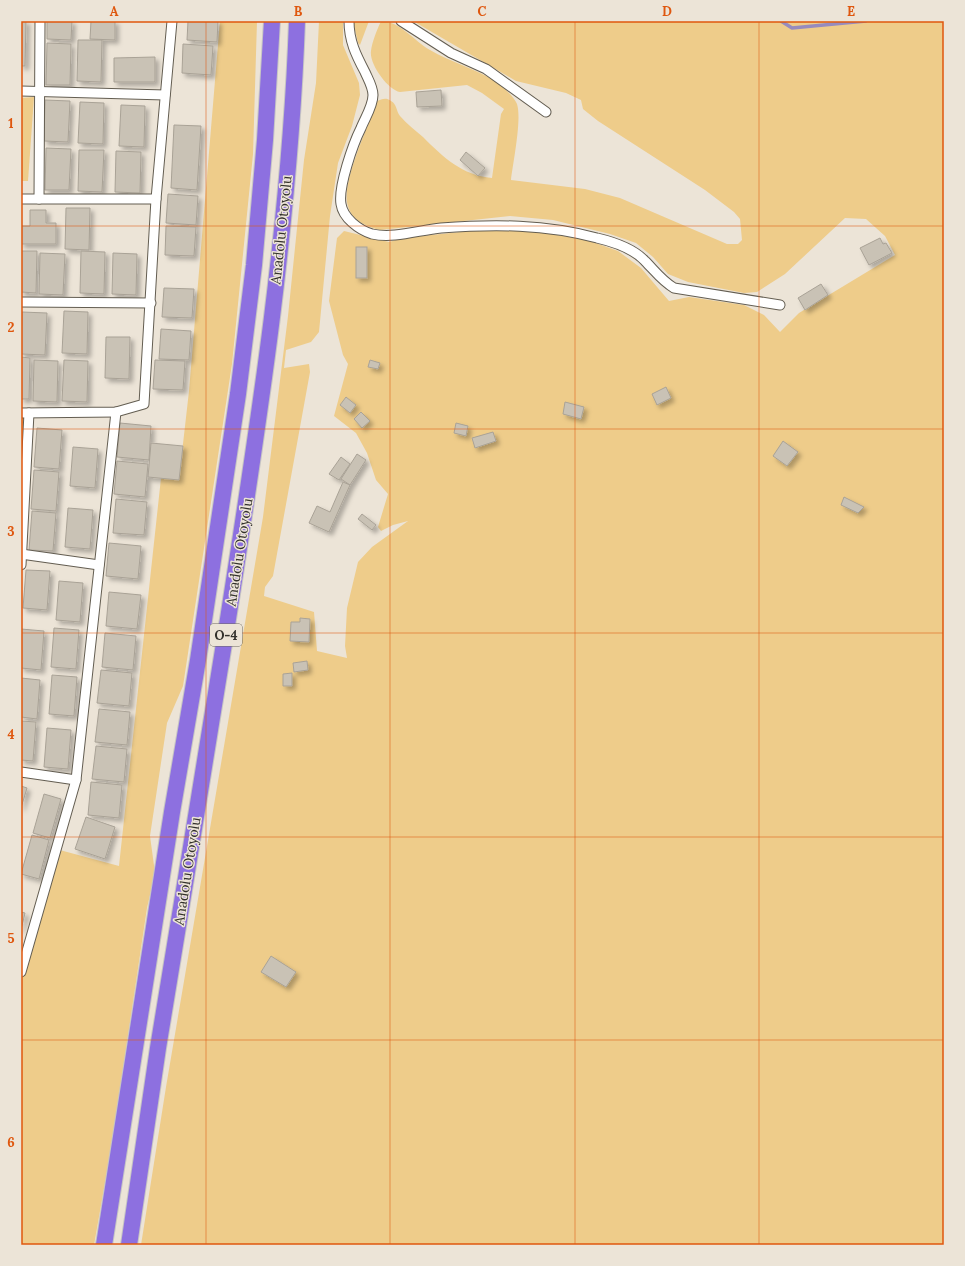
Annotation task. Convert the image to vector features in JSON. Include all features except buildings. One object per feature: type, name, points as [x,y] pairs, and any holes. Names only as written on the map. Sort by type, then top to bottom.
[{"type":"highway","name":"Anadolu Otoyolu","points":[[104,1245],[199,652],[238,394],[254,265],[262,179],[271,62],[272,21]]},
{"type":"highway","name":"Anadolu Otoyolu","points":[[129,1245],[159,1043],[221,664],[264,388],[279,264],[289,155],[297,21]]},
{"type":"street","points":[[38,199],[40,21]]},
{"type":"street","points":[[21,565],[25,413],[116,412],[144,404],[156,199],[172,21]]},
{"type":"street","points":[[349,21],[352,46],[369,82],[373,95],[372,103],[356,138],[341,193],[340,203],[343,211],[356,226],[369,232],[382,235],[442,228],[502,225],[560,230],[620,245],[635,253],[667,284],[674,288],[780,305]]},
{"type":"street","points":[[401,21],[451,53],[486,69],[546,112]]},
{"type":"street","points":[[21,92],[165,95]]},
{"type":"street","points":[[21,198],[156,199]]},
{"type":"street","points":[[21,302],[151,303]]},
{"type":"street","points":[[21,972],[76,780],[116,412]]},
{"type":"street","points":[[22,554],[99,565]]},
{"type":"street","points":[[21,772],[76,780]]},
{"type":"shaded area","points":[[220,21],[257,21],[253,154],[232,364],[183,686],[167,723],[150,836],[155,873],[147,908],[112,1143],[94,1245],[21,1245],[21,972],[56,849],[119,866],[161,478],[179,479],[189,391]]},
{"type":"shaded area","points":[[319,21],[343,21],[343,45],[359,83],[360,95],[352,126],[338,163],[330,216],[319,332],[311,342],[286,350],[284,368],[309,364],[310,372],[273,576],[265,587],[264,596],[314,612],[317,651],[347,658],[345,646],[347,608],[358,562],[372,547],[408,521],[393,525],[381,531],[378,527],[388,494],[376,480],[367,453],[356,433],[334,416],[348,364],[343,355],[329,301],[337,238],[344,231],[389,242],[402,238],[480,230],[510,229],[552,234],[590,241],[618,251],[641,268],[669,301],[689,297],[744,305],[764,315],[780,332],[799,313],[895,255],[885,236],[866,219],[845,218],[785,274],[757,292],[744,293],[688,282],[668,274],[653,257],[636,243],[610,234],[553,220],[510,216],[380,230],[364,224],[355,218],[351,213],[347,202],[347,192],[353,166],[377,101],[386,99],[393,102],[403,119],[438,152],[454,164],[472,173],[492,178],[501,114],[504,109],[482,93],[467,85],[400,92],[390,87],[380,76],[371,56],[372,44],[381,21],[394,24],[430,50],[493,80],[513,98],[517,104],[518,120],[517,141],[511,180],[585,189],[620,198],[727,244],[738,244],[742,240],[740,219],[734,212],[705,190],[598,121],[583,109],[581,100],[566,93],[516,81],[413,21],[944,21],[944,1245],[141,1245],[166,1087],[263,517],[288,316],[304,160],[316,83]]},
{"type":"shaded area","points":[[353,21],[369,21],[360,45],[358,43]]},
{"type":"shaded area","points":[[34,97],[28,181],[21,181],[21,98]]},
{"type":"shaded area","points":[[21,413],[29,413],[21,554]]},
{"type":"waterway","points":[[781,21],[792,28],[866,21]]}]
